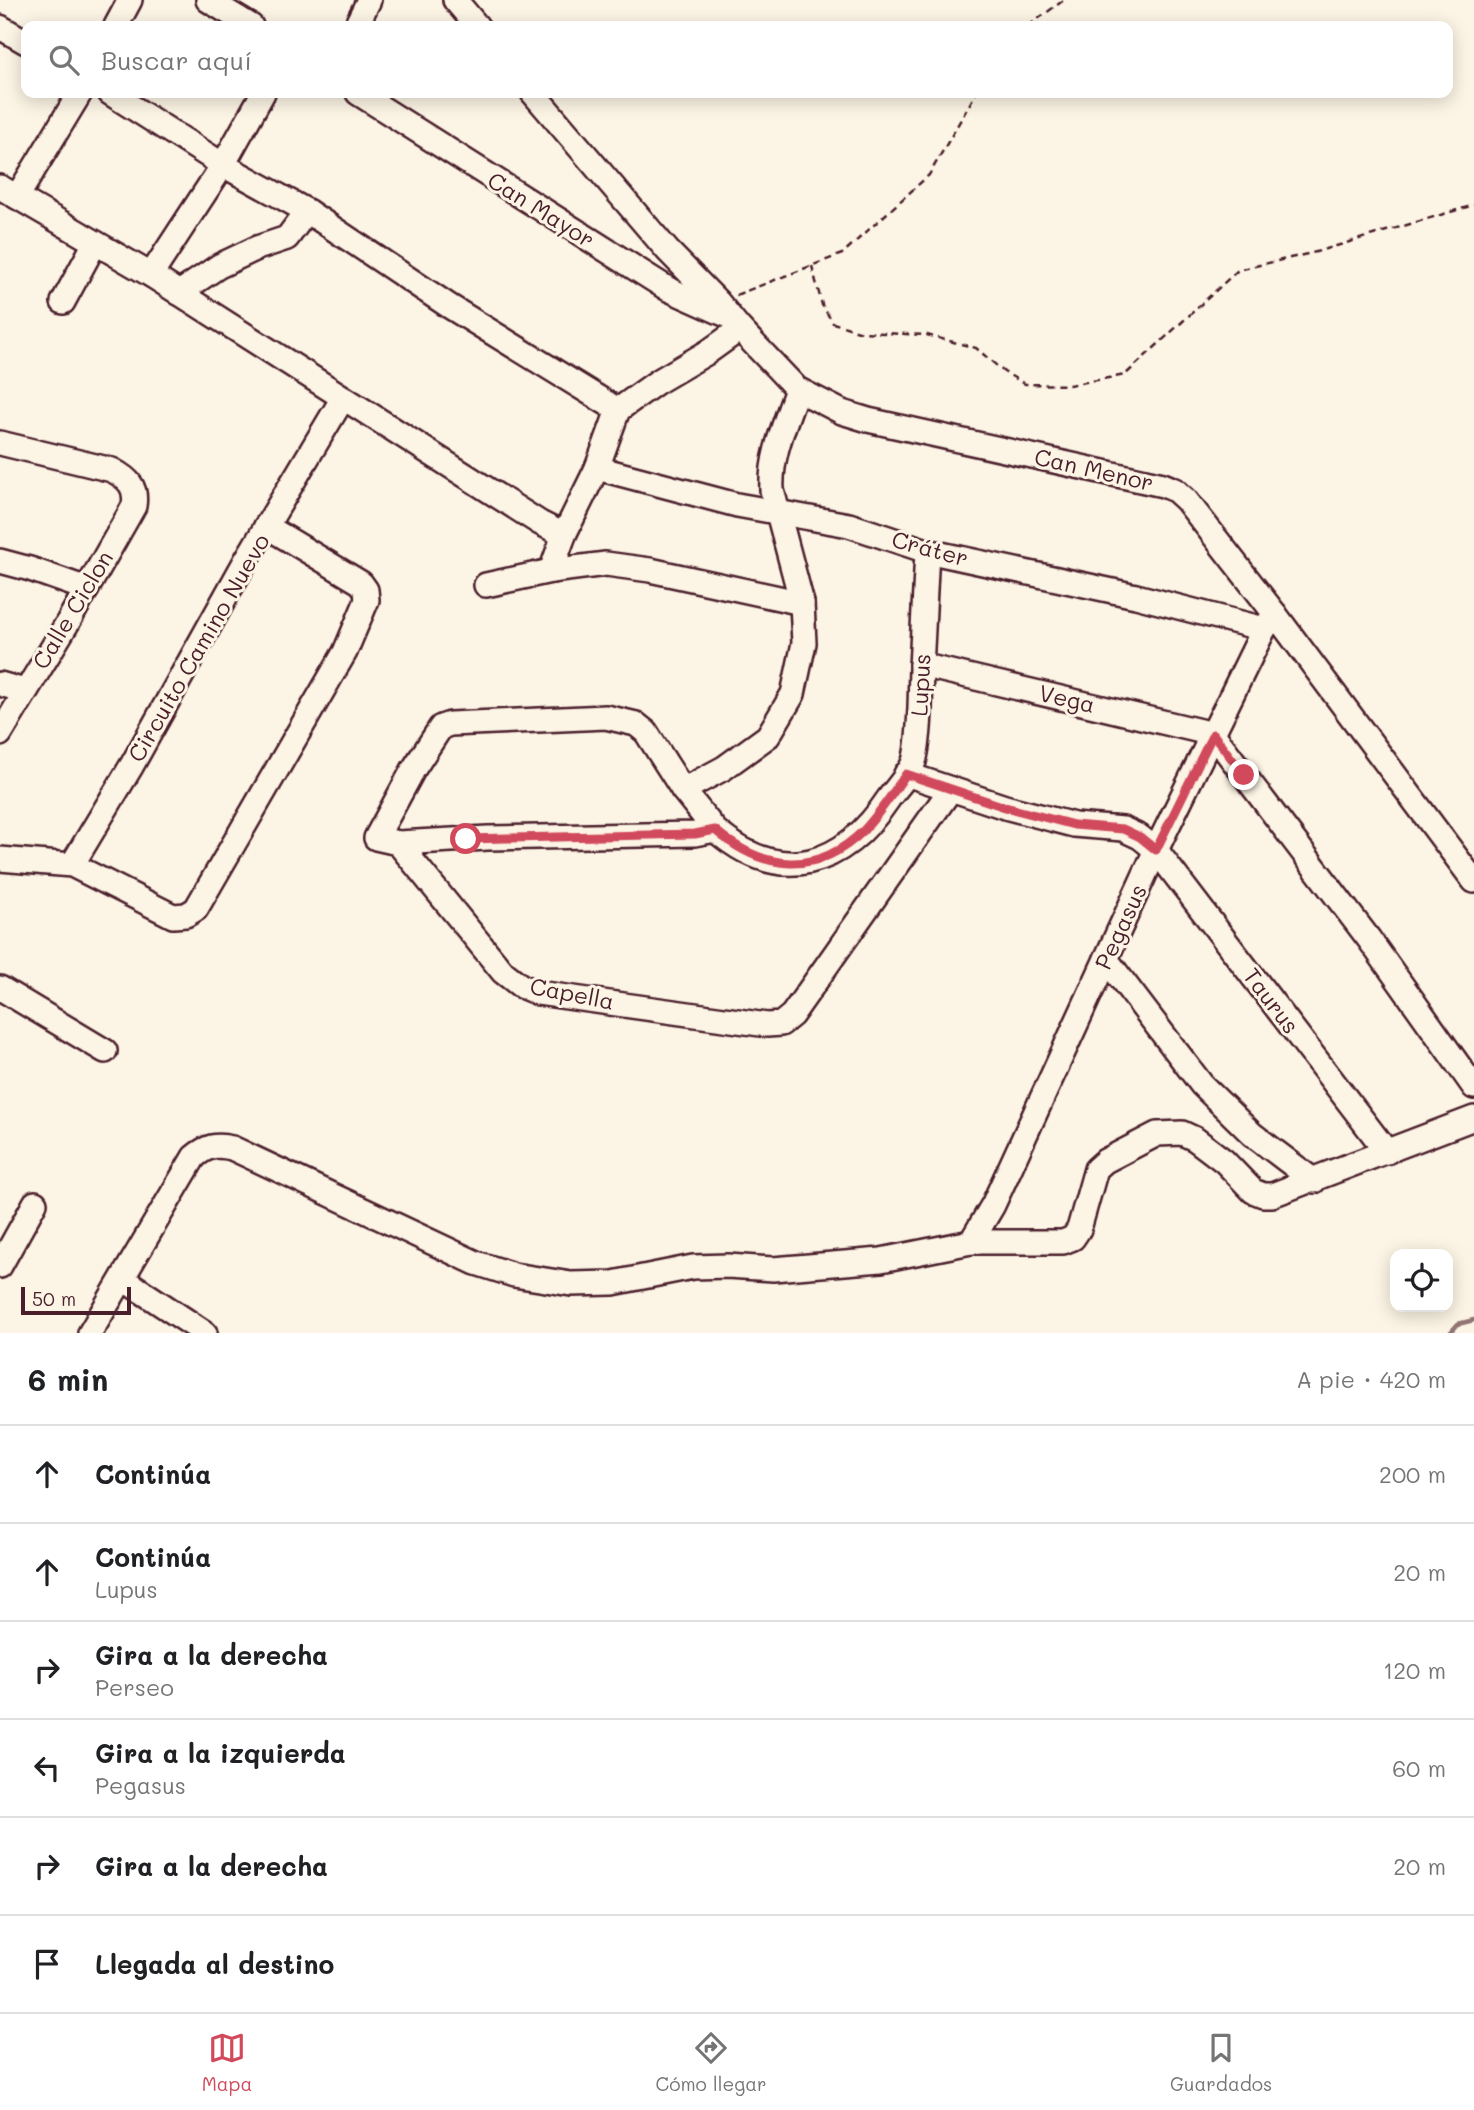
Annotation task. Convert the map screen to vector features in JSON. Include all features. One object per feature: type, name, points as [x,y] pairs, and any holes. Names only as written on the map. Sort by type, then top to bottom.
[{"type":"street","points":[[119,21],[130,0]]},
{"type":"street","points":[[208,0],[243,21]]},
{"type":"street","points":[[358,21],[369,0]]},
{"type":"street","points":[[455,0],[473,21]]},
{"type":"street","points":[[0,27],[21,39]]},
{"type":"street","points":[[76,98],[9,192],[151,275],[540,523],[564,535]]},
{"type":"street","points":[[118,98],[223,165],[307,211],[449,306],[618,410]]},
{"type":"street","points":[[151,275],[223,165],[259,98]]},
{"type":"street","name":"Can Mayor","points":[[366,98],[667,289],[729,316]]},
{"type":"street","name":"Can Menor","points":[[537,98],[668,251],[797,389],[842,412],[868,420],[1064,462],[1175,490],[1186,500],[1269,621],[1474,881]]},
{"type":"street","points":[[179,293],[219,266],[257,248],[287,238],[307,211]]},
{"type":"street","points":[[63,302],[95,243]]},
{"type":"street","points":[[551,571],[564,535],[597,468],[618,410],[657,382],[708,352],[729,316]]},
{"type":"street","points":[[683,790],[724,768],[768,736],[793,694],[804,643],[802,603],[772,490],[771,472],[775,452],[797,389]]},
{"type":"street","points":[[266,526],[343,398]]},
{"type":"street","name":"Calle Ciclon","points":[[0,443],[112,470],[124,476],[132,484],[136,494],[134,506],[87,589],[0,734]]},
{"type":"street","name":"Cráter","points":[[597,468],[737,505],[849,526],[927,551],[1136,596],[1269,621]]},
{"type":"street","name":"Circuito Camino Nuevo","points":[[266,526],[361,583],[366,590],[367,600],[345,652],[196,909],[186,915],[173,915],[72,865],[132,765],[266,526]]},
{"type":"street","name":"Lupus","points":[[683,790],[715,830],[749,853],[774,863],[793,865],[834,853],[863,830],[882,809],[914,761],[919,722],[927,551]]},
{"type":"street","points":[[0,561],[87,589]]},
{"type":"street","points":[[486,585],[551,571],[606,564],[650,569],[802,603]]},
{"type":"street","name":"Pegasus","points":[[971,1242],[993,1205],[1156,850],[1269,621]]},
{"type":"street","name":"Vega","points":[[921,665],[1213,734]]},
{"type":"street","points":[[0,684],[25,691]]},
{"type":"street","name":"Capella","points":[[683,790],[646,732],[636,724],[624,720],[606,717],[450,724],[440,727],[434,734],[376,838],[398,843],[503,972],[521,986],[538,993],[766,1025],[781,1024],[792,1015],[951,789]]},
{"type":"street","points":[[1213,734],[1369,939],[1474,1087]]},
{"type":"street","name":"Taurus","points":[[906,774],[1005,807],[1074,825],[1123,829],[1140,837],[1156,850],[1387,1152]]},
{"type":"street","points":[[398,843],[488,838],[695,834],[715,830]]},
{"type":"street","points":[[0,859],[72,865]]},
{"type":"street","points":[[1106,959],[1202,1085],[1252,1133],[1314,1181]]},
{"type":"street","points":[[0,988],[105,1052]]},
{"type":"street","points":[[90,1333],[194,1157],[205,1147],[232,1147],[495,1271],[571,1283],[613,1283],[693,1267],[773,1269],[881,1260],[971,1242],[1063,1242],[1073,1238],[1079,1229],[1096,1170],[1105,1161],[1157,1134],[1182,1133],[1195,1139],[1224,1161],[1253,1191],[1272,1195],[1474,1118]]},
{"type":"street","points":[[0,1266],[35,1203]]},
{"type":"street","points":[[123,1279],[205,1333]]},
{"type":"path","points":[[1035,21],[1064,0]]},
{"type":"path","points":[[729,316],[811,266],[842,254],[929,175],[973,98]]},
{"type":"path","points":[[811,266],[822,305],[833,323],[862,332],[928,335],[976,348],[1004,372],[1026,384],[1069,386],[1125,375],[1238,270],[1316,252],[1474,205]]},
{"type":"waterway","points":[[1450,1333],[1458,1324],[1474,1320]]},
{"type":"route","points":[[466,839],[695,834],[715,830],[749,853],[774,863],[793,865],[834,853],[845,846],[882,809],[906,774],[1005,807],[1074,825],[1123,829],[1140,837],[1156,850],[1213,734],[1244,775]]}]
